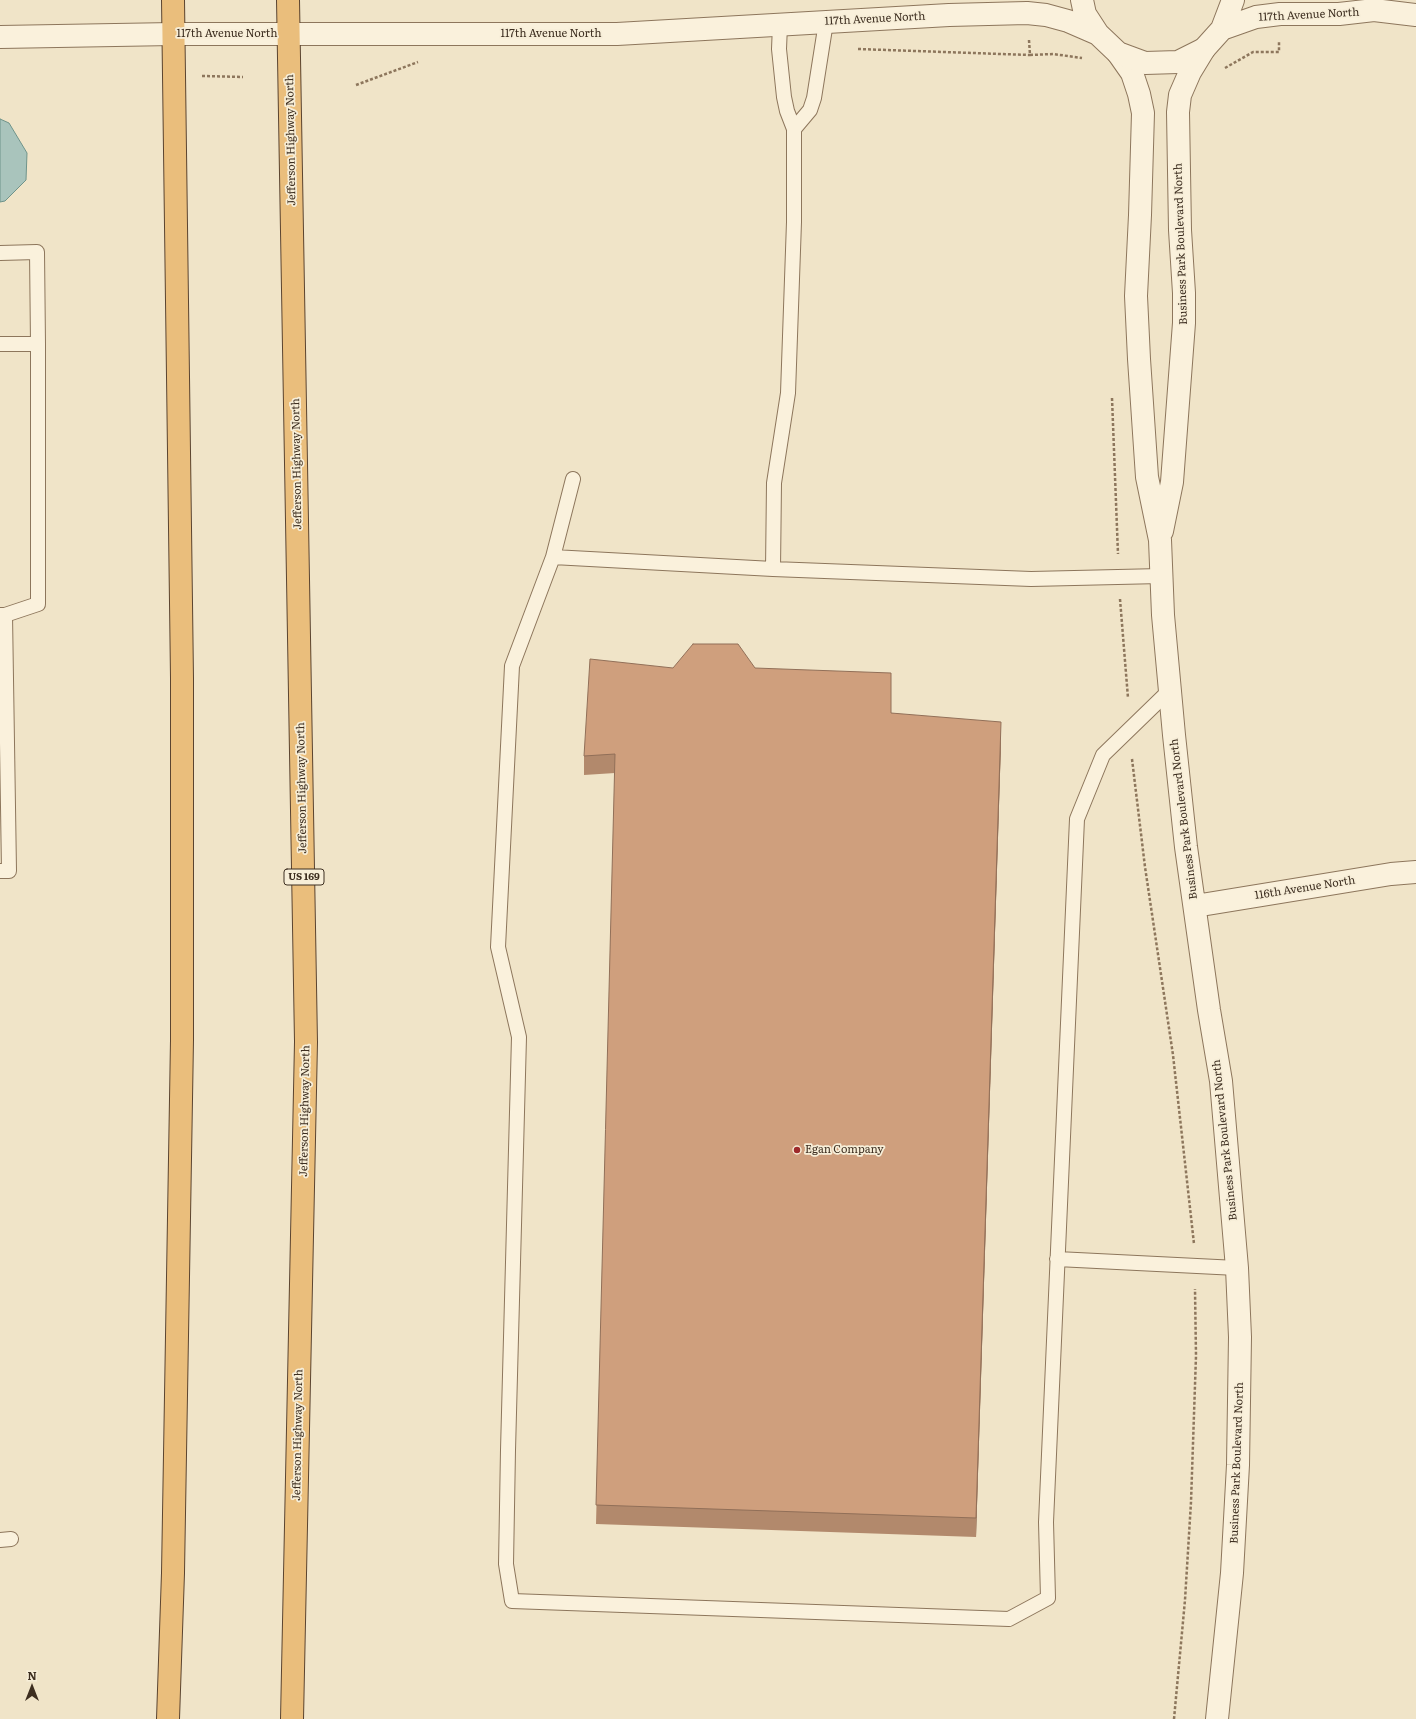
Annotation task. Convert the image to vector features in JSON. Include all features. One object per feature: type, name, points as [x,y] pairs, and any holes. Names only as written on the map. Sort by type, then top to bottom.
[{"type":"highway","points":[[168,1719],[173,1573],[182,1040],[182,678],[173,0]]},
{"type":"highway","name":"Jefferson Highway North","points":[[288,0],[290,34],[306,1042],[292,1719]]},
{"type":"street","points":[[1082,0],[1085,14],[1098,34],[1118,53],[1145,64],[1178,62],[1204,49],[1222,29],[1233,0]]},
{"type":"street","name":"117th Avenue North","points":[[1350,0],[1374,10]]},
{"type":"street","name":"117th Avenue North","points":[[1222,29],[1256,17],[1274,15],[1339,14],[1374,10],[1416,15]]},
{"type":"street","name":"117th Avenue North","points":[[0,37],[173,34],[617,34],[949,15],[1027,14],[1046,15],[1068,20],[1098,34]]},
{"type":"street","name":"Business Park Boulevard North","points":[[1160,540],[1172,482],[1184,323],[1184,293],[1180,230],[1178,112],[1180,95],[1190,72],[1204,49]]},
{"type":"street","name":"Business Park Boulevard North","points":[[1118,53],[1132,73],[1139,94],[1142,114],[1140,214],[1136,296],[1147,477],[1160,540],[1162,615],[1186,847],[1209,1010],[1221,1081],[1237,1268],[1240,1337],[1238,1465],[1232,1573],[1217,1719]]},
{"type":"street","name":"116th Avenue North","points":[[1195,906],[1391,874],[1416,872]]},
{"type":"lane","points":[[794,129],[810,110],[814,98],[826,22]]},
{"type":"lane","points":[[773,569],[774,483],[788,393],[794,222],[794,129],[787,112],[784,97],[780,49],[780,25]]},
{"type":"lane","points":[[0,253],[37,252],[38,344],[38,604],[3,615],[9,871],[0,871]]},
{"type":"lane","points":[[0,344],[38,344]]},
{"type":"lane","points":[[573,479],[553,558],[512,666],[498,947],[519,1037],[506,1564],[512,1601],[1008,1619],[1048,1598],[1046,1522],[1077,819],[1103,756],[1170,690]]},
{"type":"lane","points":[[553,558],[773,569],[1031,579],[1162,576]]},
{"type":"lane","points":[[1058,1259],[1237,1268]]},
{"type":"path","points":[[1223,72],[1226,68],[1253,52],[1279,52],[1279,38]]},
{"type":"path","points":[[1029,40],[1030,55],[1053,54],[1083,59]]},
{"type":"path","points":[[202,76],[243,77]]},
{"type":"path","points":[[1112,392],[1119,577],[1130,729],[1145,867],[1173,1054],[1194,1238],[1196,1356],[1192,1502],[1174,1719]]},
{"type":"water","points":[[0,119],[9,123],[27,153],[26,180],[5,201],[0,202]]},
{"type":"building","name":"Egan Company","points":[[693,644],[738,644],[755,668],[891,673],[891,713],[1001,722],[976,1518],[596,1505],[615,754],[584,756],[590,659],[673,668]]},
{"type":"place","name":"Egan Company","points":[[797,1150]]}]
